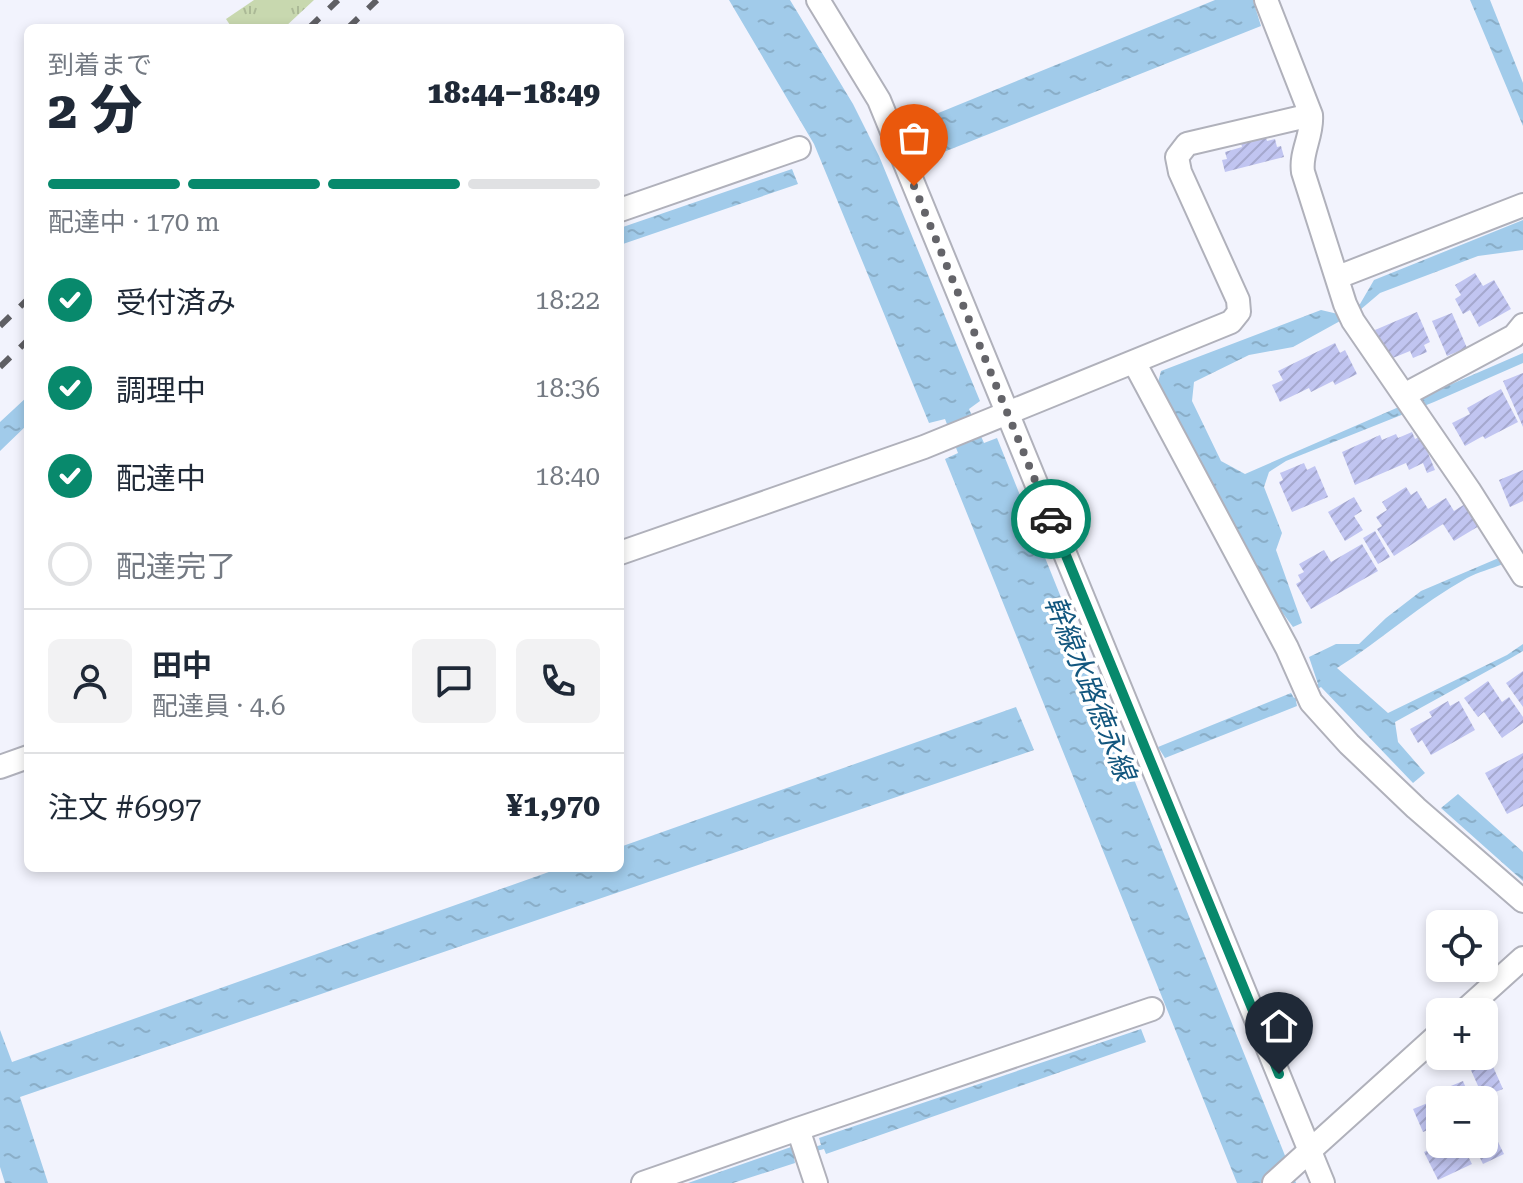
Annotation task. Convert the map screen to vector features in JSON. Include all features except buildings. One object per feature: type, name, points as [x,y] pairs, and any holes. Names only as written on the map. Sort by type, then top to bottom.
[{"type":"street","points":[[818,0],[879,100],[1304,1156],[1323,1183]]},
{"type":"street","points":[[1266,0],[1311,115],[1312,127],[1302,162],[1303,172],[1349,313],[1523,575]]},
{"type":"street","points":[[624,552],[945,439],[1231,322],[1239,312],[1238,300],[1180,172],[1177,157],[1187,144],[1311,115]]},
{"type":"street","points":[[624,209],[799,148]]},
{"type":"street","points":[[1338,277],[1523,205]]},
{"type":"street","points":[[1404,395],[1514,336],[1523,325]]},
{"type":"street","points":[[1134,362],[1287,648],[1307,694],[1349,744],[1416,808],[1523,901]]},
{"type":"street","points":[[0,767],[24,758]]},
{"type":"street","points":[[1479,998],[1523,958]]},
{"type":"street","points":[[643,1183],[799,1133],[1152,1009]]},
{"type":"street","points":[[1274,1183],[1426,1046]]},
{"type":"street","points":[[799,1133],[814,1177]]},
{"type":"green space","points":[[254,0],[314,0],[288,24],[229,24],[226,19]]},
{"type":"water","name":"幹線水路徳永線","points":[[729,0],[790,0],[853,104],[879,156],[980,401],[969,409],[984,443],[997,438],[1296,1183],[1237,1183],[945,459],[958,453],[945,419],[929,423],[814,144]]},
{"type":"water","points":[[1215,0],[1253,0],[1261,26],[926,159],[909,125]]},
{"type":"water","points":[[1470,0],[1490,0],[1523,83],[1523,126]]},
{"type":"water","points":[[792,169],[798,184],[624,244],[624,227]]},
{"type":"water","points":[[1523,220],[1523,250],[1478,256],[1380,293],[1360,310],[1293,347],[1249,355],[1194,382],[1192,401],[1221,461],[1245,474],[1523,353],[1523,363],[1286,461],[1269,472],[1264,487],[1282,533],[1276,550],[1302,623],[1293,627],[1265,589],[1157,386],[1161,371],[1321,310],[1338,314],[1360,304],[1374,280]]},
{"type":"water","points":[[24,400],[24,428],[0,451],[0,422]]},
{"type":"water","points":[[1501,557],[1503,564],[1450,588],[1337,668],[1388,713],[1507,655],[1523,644],[1523,651],[1395,722],[1398,742],[1425,773],[1413,783],[1321,687],[1296,701],[1297,706],[1165,758],[1158,747],[1291,693],[1294,698],[1318,684],[1309,657],[1336,644],[1359,644],[1421,591]]},
{"type":"water","points":[[1016,707],[1034,750],[20,1097],[48,1183],[5,1183],[0,1167],[0,1030],[12,1062],[549,872],[624,872],[624,846]]},
{"type":"water","points":[[1458,794],[1523,852],[1523,881],[1441,808]]},
{"type":"water","points":[[1141,1029],[1146,1042],[826,1154],[824,1149],[794,1157],[795,1163],[733,1183],[688,1183],[791,1147],[793,1153],[821,1145],[819,1138]]},
{"type":"railway","points":[[313,24],[338,0]]},
{"type":"railway","points":[[352,24],[377,0]]},
{"type":"railway","points":[[0,326],[24,303]]},
{"type":"railway","points":[[0,367],[24,344]]},
{"type":"way so far","points":[[914,186],[1051,519]]},
{"type":"route","points":[[1051,519],[1279,1074]]}]
